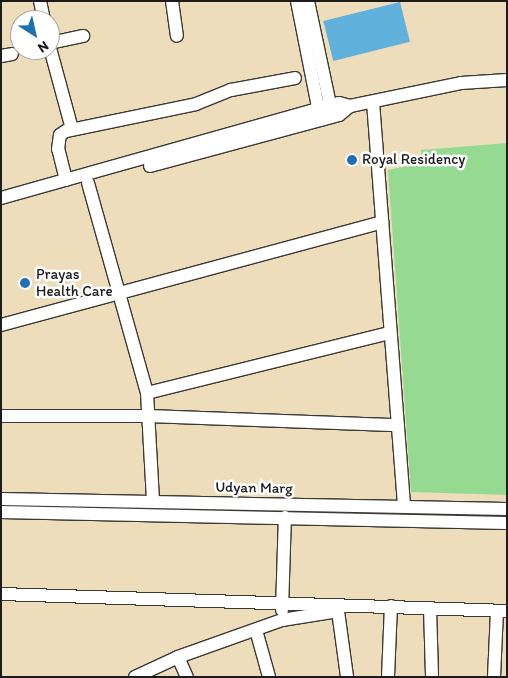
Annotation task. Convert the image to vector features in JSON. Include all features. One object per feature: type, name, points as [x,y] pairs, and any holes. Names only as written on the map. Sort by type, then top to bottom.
[{"type":"street","points":[[172,1],[177,36]]},
{"type":"street","points":[[297,1],[325,113]]},
{"type":"street","points":[[308,1],[325,113]]},
{"type":"street","points":[[60,41],[83,36]]},
{"type":"street","points":[[53,60],[72,129]]},
{"type":"street","points":[[66,180],[59,139],[72,129],[196,104],[231,90],[295,78]]},
{"type":"street","points":[[1,207],[350,106],[461,83],[507,80]]},
{"type":"street","points":[[373,102],[389,333],[404,505]]},
{"type":"street","points":[[1,198],[325,113]]},
{"type":"street","points":[[88,183],[147,393],[153,502]]},
{"type":"street","points":[[1,325],[382,222]]},
{"type":"street","points":[[147,393],[389,333]]},
{"type":"street","points":[[1,416],[148,416],[398,425]]},
{"type":"street","name":"Udyan Marg","points":[[1,499],[404,505],[507,509]]},
{"type":"street","points":[[439,506],[439,521]]},
{"type":"street","name":"Udyan Marg","points":[[1,512],[507,523]]},
{"type":"street","points":[[282,620],[281,602],[285,517]]},
{"type":"street","points":[[1,594],[281,602],[502,611],[494,677]]},
{"type":"street","points":[[136,677],[178,657],[282,620],[365,606]]},
{"type":"street","points":[[388,677],[391,606]]},
{"type":"street","points":[[430,608],[432,677]]},
{"type":"street","points":[[338,611],[347,677]]},
{"type":"street","points":[[256,630],[270,677]]},
{"type":"street","points":[[178,657],[187,677]]},
{"type":"green space","points":[[507,143],[507,495],[411,492],[388,170],[421,163],[421,150]]},
{"type":"water","points":[[400,2],[410,42],[333,61],[323,21]]},
{"type":"place","name":"Royal Residency","points":[[352,160]]},
{"type":"place","name":"Prayas Health Care","points":[[25,283]]}]
